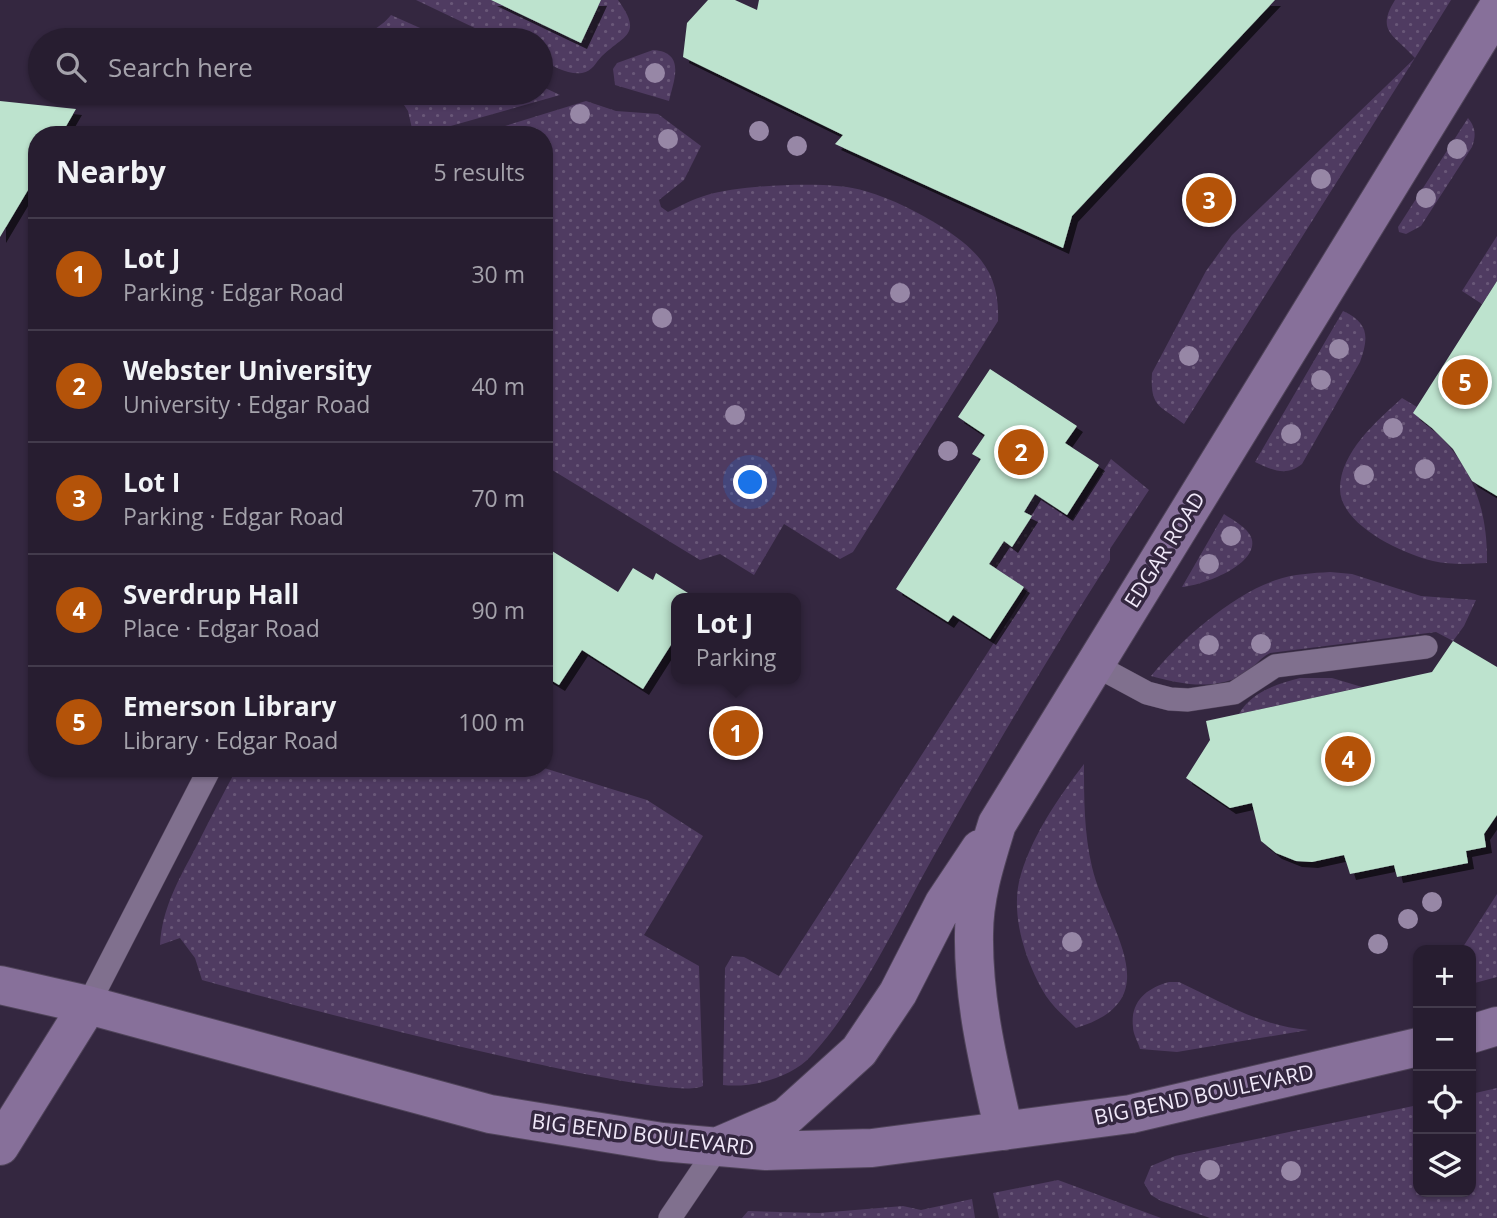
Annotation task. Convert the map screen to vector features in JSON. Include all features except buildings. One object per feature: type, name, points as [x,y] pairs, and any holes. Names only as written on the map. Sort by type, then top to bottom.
[{"type":"main road","name":"EDGAR ROAD","points":[[1004,1131],[980,1028],[974,934],[980,882],[997,824],[1497,9]]},
{"type":"main road","points":[[718,1147],[786,1117],[859,1051],[898,993],[944,902],[997,824]]},
{"type":"main road","name":"BIG BEND BOULEVARD","points":[[0,985],[88,1005],[490,1114],[662,1142],[766,1151],[872,1148],[1131,1114],[1413,1048]]},
{"type":"main road","points":[[0,1146],[88,1005]]},
{"type":"main road","points":[[1476,1032],[1497,1026]]},
{"type":"lane","points":[[1095,665],[1147,693],[1188,700],[1234,693],[1275,666],[1426,647]]},
{"type":"lane","points":[[88,1005],[205,777]]},
{"type":"lane","points":[[670,1218],[718,1147]]},
{"type":"shaded area","points":[[416,0],[491,0],[551,28],[475,28]]},
{"type":"shaded area","points":[[601,0],[618,0],[629,20],[630,27],[624,38],[586,72],[571,73],[553,66],[553,29],[581,42]]},
{"type":"shaded area","points":[[1395,0],[1451,0],[1415,58],[1387,26],[1389,11]]},
{"type":"shaded area","points":[[391,15],[420,28],[377,28]]},
{"type":"shaded area","points":[[653,50],[663,52],[674,61],[675,76],[669,101],[615,85],[613,69],[617,63]]},
{"type":"shaded area","points":[[1415,58],[1184,424],[1158,404],[1153,393],[1152,373],[1206,271],[1232,235]]},
{"type":"shaded area","points":[[586,101],[616,111],[658,114],[701,146],[684,180],[659,200],[661,207],[668,212],[702,197],[741,189],[786,185],[850,188],[905,206],[933,221],[977,255],[991,277],[998,304],[998,321],[853,552],[840,559],[784,524],[754,575],[720,554],[700,560],[553,470],[553,126],[505,126]]},
{"type":"shaded area","points":[[404,105],[525,105],[451,126],[411,126]]},
{"type":"shaded area","points":[[1468,118],[1474,132],[1472,147],[1421,226],[1406,234],[1399,232],[1398,227]]},
{"type":"shaded area","points":[[1497,236],[1497,281],[1482,304],[1462,291]]},
{"type":"shaded area","points":[[1343,311],[1358,321],[1365,332],[1363,353],[1302,464],[1285,471],[1273,470],[1255,462]]},
{"type":"shaded area","points":[[1402,398],[1417,407],[1414,413],[1447,444],[1470,478],[1483,518],[1487,563],[1440,562],[1406,552],[1390,545],[1362,526],[1343,502],[1340,489],[1346,462],[1371,427]]},
{"type":"shaded area","points":[[1111,459],[1149,490],[1110,549],[1110,560],[996,747],[861,988],[829,1035],[803,1064],[770,1080],[746,1085],[723,1085],[725,968],[732,956],[744,957],[779,976],[1028,590],[989,564],[1004,541],[1011,546],[1031,516],[1024,512],[1035,494],[1072,520]]},
{"type":"shaded area","points":[[1224,514],[1241,525],[1251,536],[1251,549],[1246,558],[1213,579],[1182,587]]},
{"type":"shaded area","points":[[1330,572],[1352,574],[1421,596],[1476,600],[1464,626],[1453,641],[1436,632],[1270,653],[1243,675],[1206,685],[1151,676],[1176,648],[1208,620],[1242,596],[1283,578]]},
{"type":"shaded area","points":[[1300,678],[1332,678],[1362,687],[1239,714],[1250,700],[1258,695],[1274,686]]},
{"type":"shaded area","points":[[1084,764],[1089,854],[1099,890],[1125,960],[1127,980],[1121,999],[1105,1015],[1076,1028],[1056,1009],[1039,984],[1022,941],[1017,896],[1024,866],[1037,835]]},
{"type":"shaded area","points":[[553,771],[647,800],[703,836],[644,935],[699,966],[703,1086],[674,1088],[546,1066],[379,1027],[202,980],[195,958],[180,938],[160,945],[164,919],[178,882],[232,777],[553,777]]},
{"type":"shaded area","points":[[1497,894],[1497,977],[1476,983],[1476,945],[1464,945]]},
{"type":"shaded area","points":[[1169,982],[1179,982],[1274,1024],[1308,1030],[1177,1052],[1140,1049],[1133,1030],[1137,1003],[1147,992]]},
{"type":"shaded area","points":[[1497,1088],[1497,1218],[1210,1218],[1161,1201],[1151,1195],[1144,1183],[1151,1166],[1175,1156],[1413,1106],[1413,1197],[1476,1197],[1476,1093]]},
{"type":"shaded area","points":[[1058,1180],[1161,1218],[999,1218],[993,1193]]},
{"type":"shaded area","points":[[972,1199],[975,1218],[742,1218],[748,1211],[819,1213],[903,1206],[921,1210]]},
{"type":"place","name":"Lot I","points":[[1209,200]]},
{"type":"place","name":"Emerson Library","points":[[1465,382]]},
{"type":"place","name":"Webster University","points":[[1021,452]]},
{"type":"place","name":"Lot J","points":[[736,733]]},
{"type":"place","name":"Sverdrup Hall","points":[[1348,759]]}]
